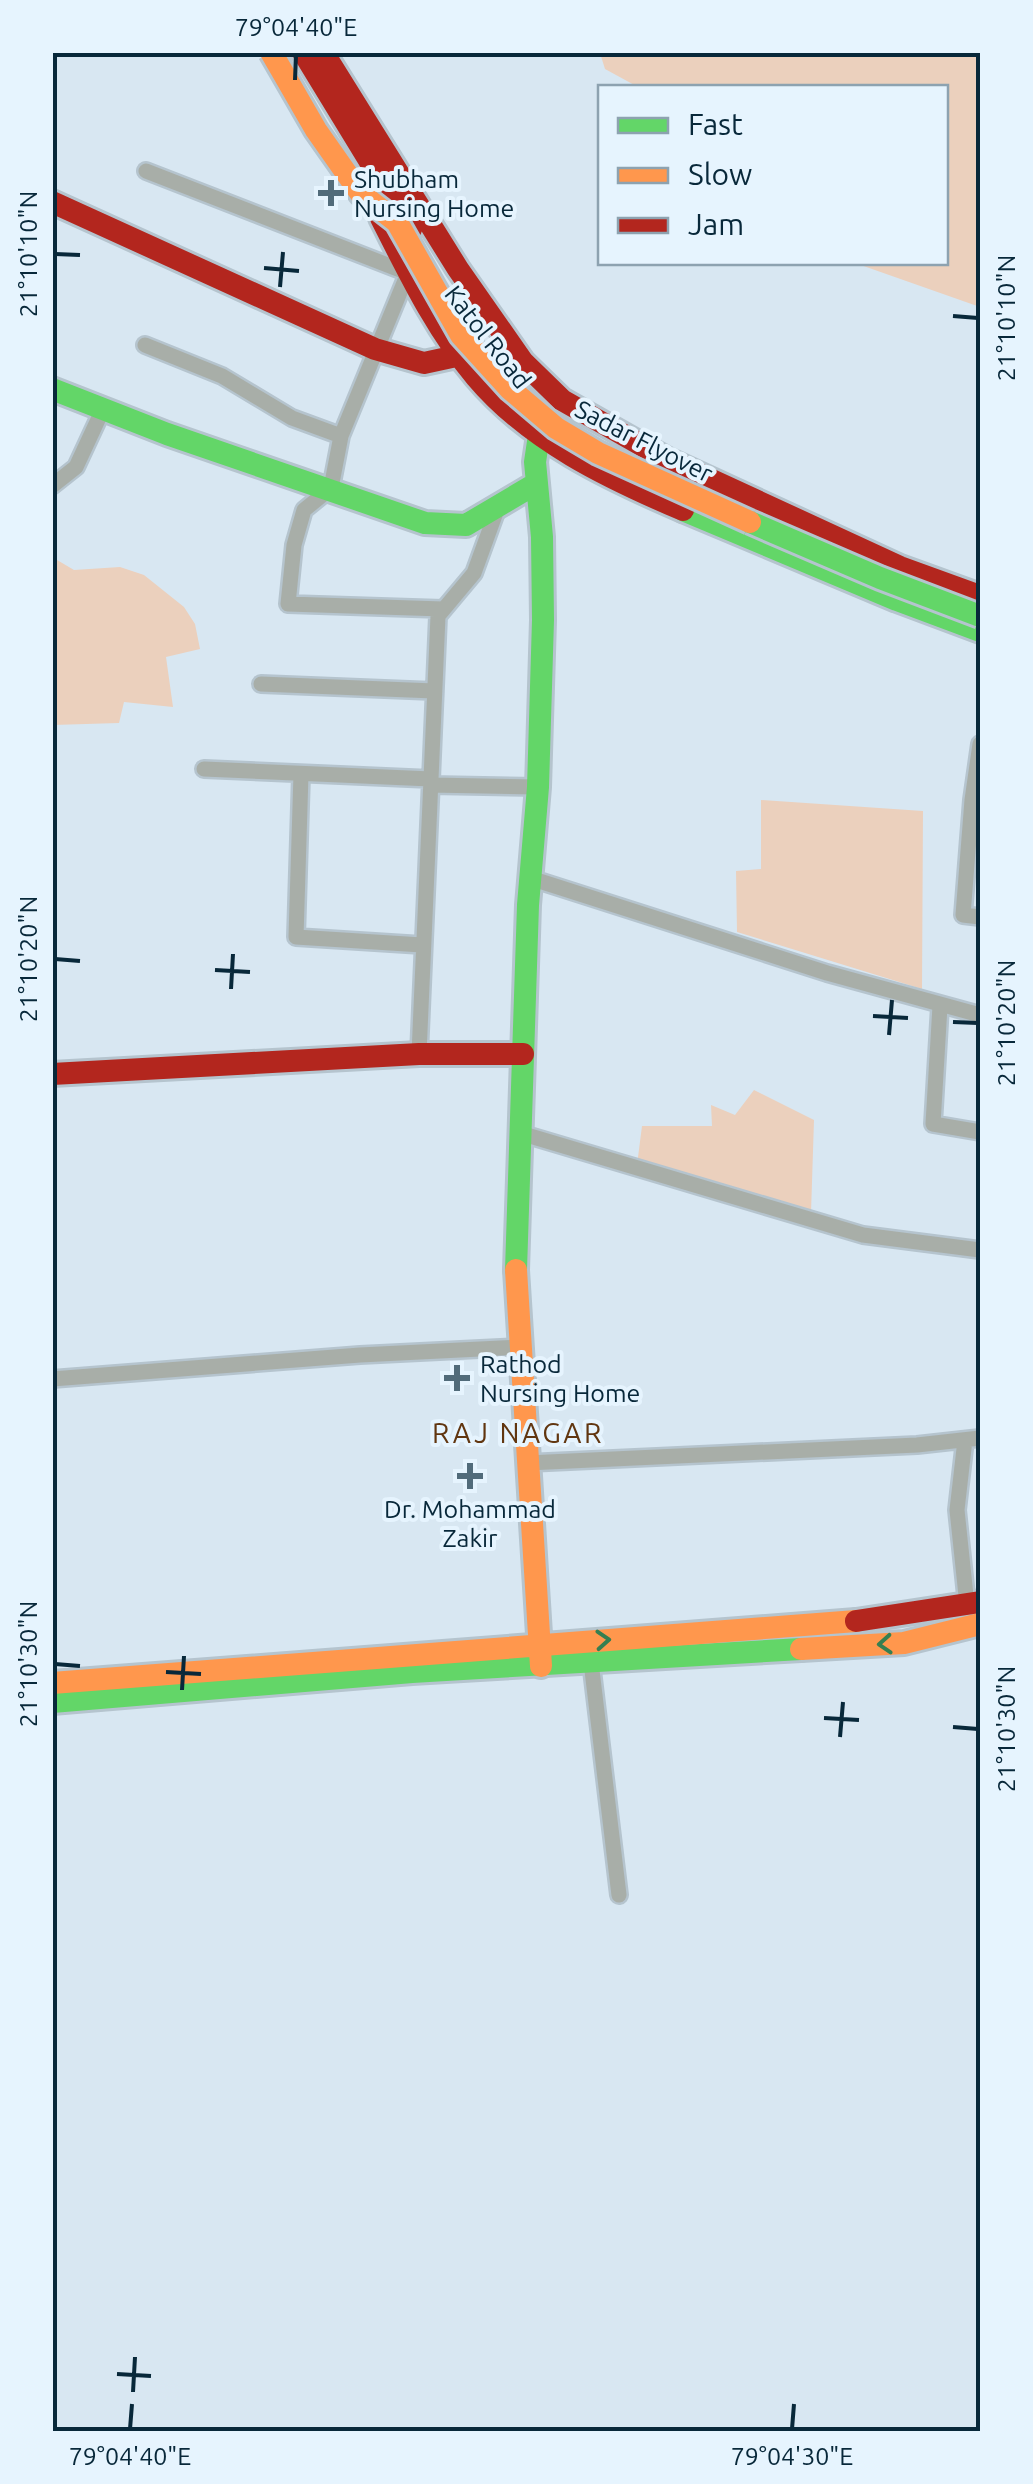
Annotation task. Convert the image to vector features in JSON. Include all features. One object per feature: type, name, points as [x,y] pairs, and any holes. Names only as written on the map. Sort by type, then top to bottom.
[{"type":"main road","name":"Sadar Flyover","points":[[271,52],[316,130],[361,194],[397,222],[460,335],[510,389],[556,428],[598,453],[677,490],[880,578],[980,616]]},
{"type":"main road","name":"Katol Road","points":[[284,52],[356,170],[408,274],[460,355],[493,397],[540,435],[648,494],[880,593],[980,631]]},
{"type":"main road","name":"Sadar Flyover","points":[[303,52],[449,297],[518,384],[600,440],[672,476],[862,562],[980,607]]},
{"type":"main road","name":"Katol Road","points":[[323,52],[458,269],[523,362],[562,400],[683,466],[900,567],[980,596]]},
{"type":"main road","points":[[52,202],[375,349],[424,362],[460,355]]},
{"type":"main road","points":[[52,389],[166,434],[425,523],[466,525],[537,483]]},
{"type":"main road","points":[[539,1657],[515,1290],[543,620],[535,462],[540,435],[562,400]]},
{"type":"main road","points":[[52,1074],[418,1054],[523,1054]]},
{"type":"main road","points":[[52,1702],[412,1672],[539,1657],[577,1642],[976,1611]]},
{"type":"main road","points":[[52,1683],[539,1657],[590,1662],[904,1643],[976,1611]]},
{"type":"street","points":[[146,172],[408,274],[340,436],[331,488],[304,510],[294,545],[288,604],[442,609]]},
{"type":"street","points":[[145,345],[222,376],[292,418],[340,436]]},
{"type":"street","points":[[52,486],[76,466],[103,408]]},
{"type":"street","points":[[418,1054],[438,616],[474,573],[502,503]]},
{"type":"street","points":[[261,684],[434,691]]},
{"type":"street","points":[[980,744],[963,915],[980,918]]},
{"type":"street","points":[[204,769],[538,787]]},
{"type":"street","points":[[301,774],[296,937],[422,945]]},
{"type":"street","points":[[530,878],[940,1006],[980,1015]]},
{"type":"street","points":[[940,1006],[933,1124],[980,1132]]},
{"type":"street","points":[[520,1133],[863,1235],[980,1250]]},
{"type":"street","points":[[52,1380],[360,1355],[518,1347]]},
{"type":"street","points":[[527,1463],[973,1439],[957,1510],[976,1611]]},
{"type":"street","points":[[590,1662],[619,1895]]},
{"type":"shaded area","points":[[600,53],[980,53],[980,307],[861,265],[948,265],[948,85],[634,85],[605,69]]},
{"type":"shaded area","points":[[52,557],[74,570],[120,567],[144,575],[184,607],[195,624],[200,649],[166,657],[173,707],[124,702],[119,723],[53,725]]},
{"type":"shaded area","points":[[761,800],[923,811],[922,989],[737,932],[736,871],[761,869]]},
{"type":"shaded area","points":[[754,1090],[814,1120],[811,1213],[637,1165],[642,1126],[712,1126],[711,1105],[735,1115]]},
{"type":"traffic: fast","points":[[52,389],[167,434],[425,523],[466,525],[537,483]]},
{"type":"traffic: fast","points":[[516,1270],[528,905],[538,787],[543,620],[542,537],[535,462],[539,435],[547,424]]},
{"type":"traffic: fast","points":[[683,510],[980,631]]},
{"type":"traffic: fast","points":[[750,522],[980,616]]},
{"type":"traffic: fast","points":[[52,1702],[412,1672],[801,1649]]},
{"type":"traffic: slow","points":[[271,52],[316,130],[361,194],[397,222],[461,335],[510,389],[556,428],[598,453],[750,522]]},
{"type":"traffic: slow","points":[[516,1270],[541,1666]]},
{"type":"traffic: slow","points":[[52,1683],[856,1621]]},
{"type":"traffic: slow","points":[[801,1649],[904,1643],[980,1624]]},
{"type":"traffic: jam","points":[[303,52],[411,229]]},
{"type":"traffic: jam","points":[[323,52],[458,269],[523,362],[562,400],[666,459],[900,567],[980,596]]},
{"type":"traffic: jam","points":[[52,202],[375,349],[424,363],[461,355]]},
{"type":"traffic: jam","points":[[381,218],[448,340],[497,400],[572,456],[683,510]]},
{"type":"traffic: jam","points":[[52,1074],[419,1054],[523,1054]]},
{"type":"traffic: jam","points":[[856,1621],[980,1602]]},
{"type":"place","name":"Shubham Nursing Home","points":[[331,193]]},
{"type":"place","name":"Rathod Nursing Home","points":[[457,1378]]},
{"type":"place","name":"Dr. Mohammad Zakir","points":[[470,1476]]},
{"type":"district","name":"RAJ NAGAR","points":[[518,1433]]}]
